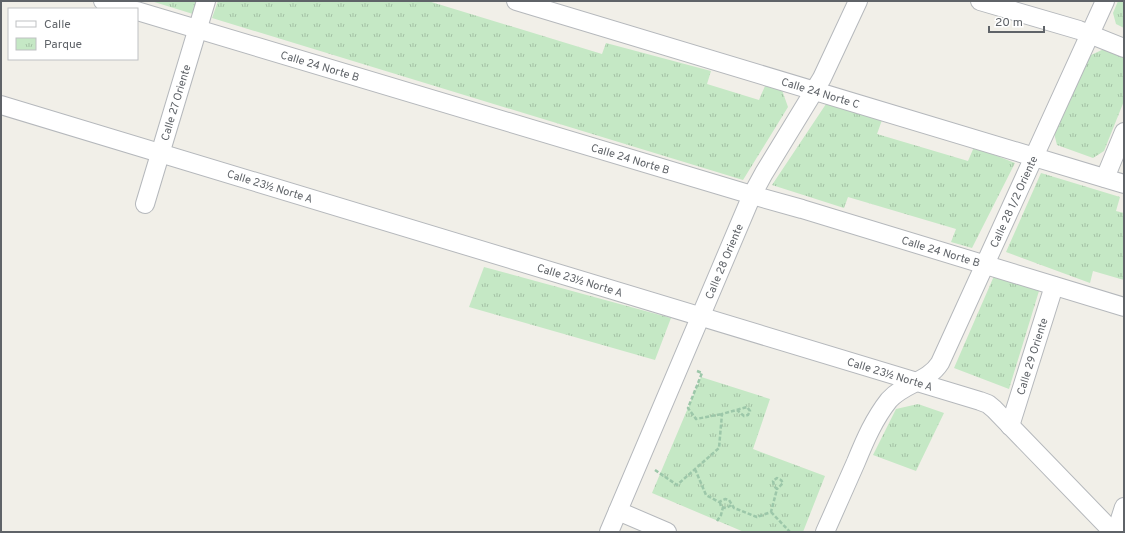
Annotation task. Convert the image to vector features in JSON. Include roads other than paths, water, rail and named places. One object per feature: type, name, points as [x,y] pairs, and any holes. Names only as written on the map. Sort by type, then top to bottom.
[{"type":"street","points":[[103,1],[127,8]]},
{"type":"street","name":"Calle 27 Oriente","points":[[144,204],[206,1]]},
{"type":"street","name":"Calle 24 Norte C","points":[[516,1],[1124,184]]},
{"type":"street","name":"Calle 28 Oriente","points":[[609,532],[752,195],[822,78],[858,1]]},
{"type":"street","points":[[980,1],[1090,34],[1124,48]]},
{"type":"street","name":"Calle 28 1/2 Oriente","points":[[825,532],[876,419],[889,400],[897,393],[906,386],[932,374],[940,363],[1105,1]]},
{"type":"street","name":"Calle 24 Norte B","points":[[138,11],[802,209],[1124,307]]},
{"type":"street","name":"Calle 23½ Norte A","points":[[1,105],[988,404],[1114,532]]},
{"type":"street","points":[[1104,178],[1124,132]]},
{"type":"street","name":"Calle 29 Oriente","points":[[1010,426],[1054,286]]},
{"type":"street","points":[[1114,532],[1124,507]]},
{"type":"street","points":[[618,511],[667,532]]}]
